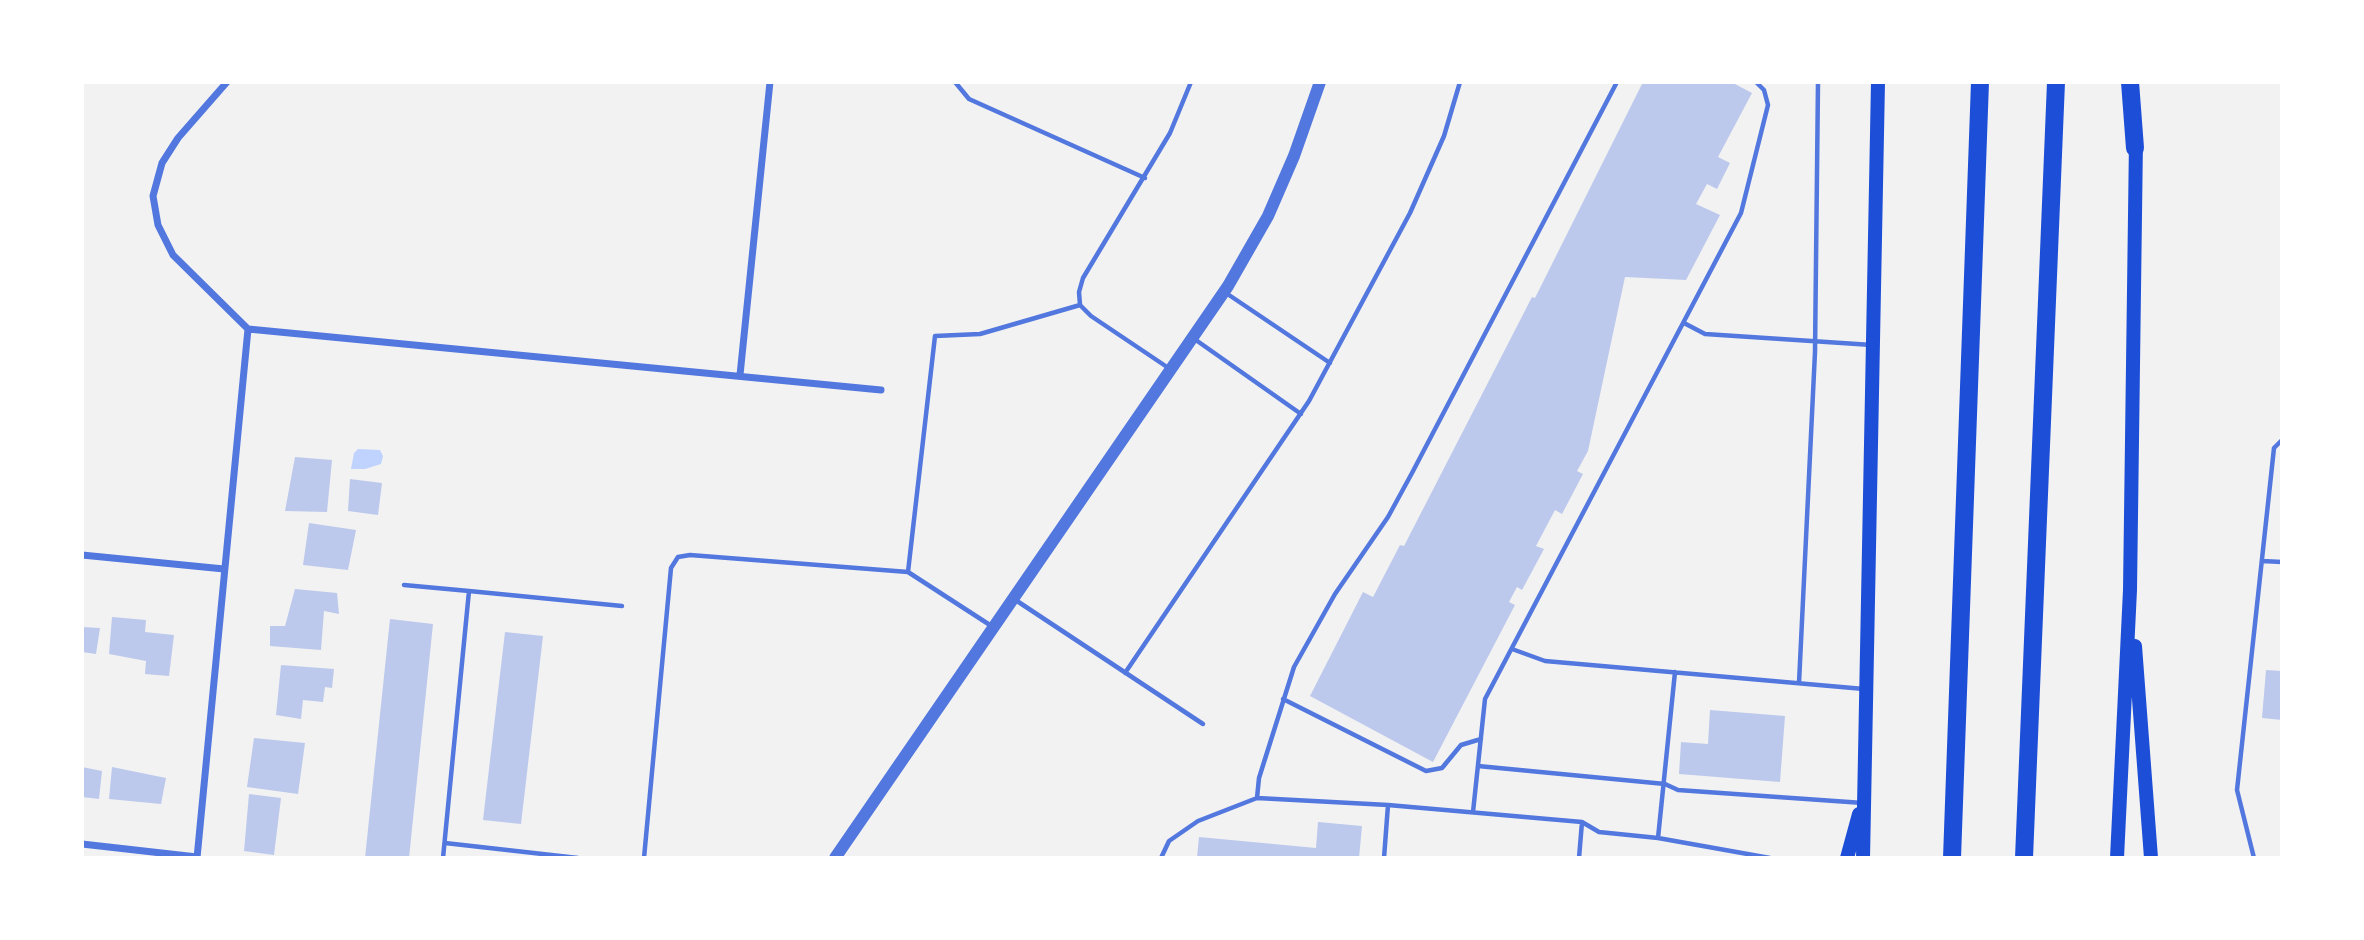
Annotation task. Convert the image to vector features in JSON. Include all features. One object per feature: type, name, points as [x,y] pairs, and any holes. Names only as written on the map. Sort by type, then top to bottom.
[{"type":"highway","points":[[1952,858],[1980,82]]},
{"type":"highway","points":[[2024,858],[2056,82]]},
{"type":"highway","points":[[2130,82],[2135,148]]},
{"type":"main road","points":[[1863,858],[1878,82]]},
{"type":"main road","points":[[2118,858],[2130,590],[2135,148],[2140,82]]},
{"type":"main road","points":[[2130,590],[2151,858]]},
{"type":"main road","points":[[1847,858],[1859,812],[1864,806]]},
{"type":"street","points":[[227,82],[178,138],[162,163],[153,196],[158,225],[173,255],[248,328],[881,390]]},
{"type":"street","points":[[740,375],[770,82]]},
{"type":"street","points":[[835,858],[1224,292],[1268,216],[1294,156],[1320,82]]},
{"type":"street","points":[[82,844],[197,857],[248,328]]},
{"type":"street","points":[[82,555],[224,569]]},
{"type":"lane","points":[[955,82],[969,99],[1145,178]]},
{"type":"lane","points":[[1171,369],[1127,343],[1091,316],[1080,304],[1079,292],[1083,278],[1170,133],[1191,82]]},
{"type":"lane","points":[[1125,673],[1301,414],[1330,363],[1410,213],[1444,136],[1460,82]]},
{"type":"lane","points":[[1257,798],[1259,778],[1294,667],[1335,594],[1388,517],[1412,474],[1616,82]]},
{"type":"lane","points":[[1473,812],[1485,699],[1741,213],[1768,105],[1764,90],[1756,82]]},
{"type":"lane","points":[[1799,683],[1815,343],[1818,82]]},
{"type":"lane","points":[[1224,292],[1330,363]]},
{"type":"lane","points":[[908,572],[935,336],[980,334],[1080,304]]},
{"type":"lane","points":[[1684,323],[1705,334],[1872,345]]},
{"type":"lane","points":[[1193,338],[1301,414]]},
{"type":"lane","points":[[2254,858],[2237,790],[2274,448],[2282,440]]},
{"type":"lane","points":[[644,858],[671,568],[678,557],[690,555],[908,572],[993,628]]},
{"type":"lane","points":[[2262,561],[2282,562]]},
{"type":"lane","points":[[404,585],[622,606]]},
{"type":"lane","points":[[443,858],[469,591]]},
{"type":"lane","points":[[1013,599],[1203,724]]},
{"type":"lane","points":[[1511,649],[1545,661],[1867,690]]},
{"type":"lane","points":[[1658,838],[1675,672]]},
{"type":"lane","points":[[1283,699],[1426,771],[1442,768],[1461,745],[1481,739]]},
{"type":"lane","points":[[1478,766],[1665,784],[1678,790],[1864,806]]},
{"type":"lane","points":[[1161,858],[1169,841],[1198,821],[1257,798],[1388,805],[1583,822],[1599,832],[1658,838],[1770,858]]},
{"type":"lane","points":[[1384,858],[1388,805]]},
{"type":"lane","points":[[1579,858],[1583,822]]},
{"type":"lane","points":[[445,843],[578,858]]},
{"type":"water","points":[[358,449],[380,450],[383,456],[381,464],[365,469],[351,469],[354,453]]},
{"type":"building","points":[[1643,82],[1731,82],[1752,93],[1718,157],[1730,163],[1717,189],[1707,184],[1696,204],[1720,215],[1686,280],[1625,277],[1588,451],[1577,471],[1583,474],[1562,514],[1555,510],[1536,546],[1544,549],[1522,590],[1517,587],[1509,602],[1515,605],[1433,762],[1310,696],[1363,592],[1373,597],[1400,545],[1404,546],[1532,297],[1535,298]]},
{"type":"building","points":[[295,457],[332,460],[327,512],[285,511]]},
{"type":"building","points":[[350,479],[382,483],[378,515],[348,511]]},
{"type":"building","points":[[309,523],[356,530],[348,570],[303,565]]},
{"type":"building","points":[[295,589],[337,593],[339,614],[324,611],[321,650],[270,646],[270,626],[285,626]]},
{"type":"building","points":[[112,617],[146,620],[145,632],[174,635],[169,676],[145,674],[146,661],[109,654]]},
{"type":"building","points":[[390,619],[433,624],[409,858],[365,858]]},
{"type":"building","points":[[82,627],[100,628],[96,654],[82,652]]},
{"type":"building","points":[[505,632],[543,636],[521,824],[483,820]]},
{"type":"building","points":[[281,665],[334,669],[332,688],[325,687],[323,702],[303,700],[301,719],[276,715]]},
{"type":"building","points":[[2266,670],[2282,671],[2282,720],[2262,718]]},
{"type":"building","points":[[1710,710],[1785,716],[1780,782],[1679,774],[1681,742],[1708,744]]},
{"type":"building","points":[[254,738],[305,743],[298,794],[247,787]]},
{"type":"building","points":[[82,767],[102,771],[99,799],[82,797]]},
{"type":"building","points":[[112,767],[166,778],[161,804],[109,799]]},
{"type":"building","points":[[249,794],[281,798],[274,855],[244,851]]},
{"type":"building","points":[[1318,822],[1362,826],[1359,858],[1197,858],[1199,837],[1316,848]]}]
